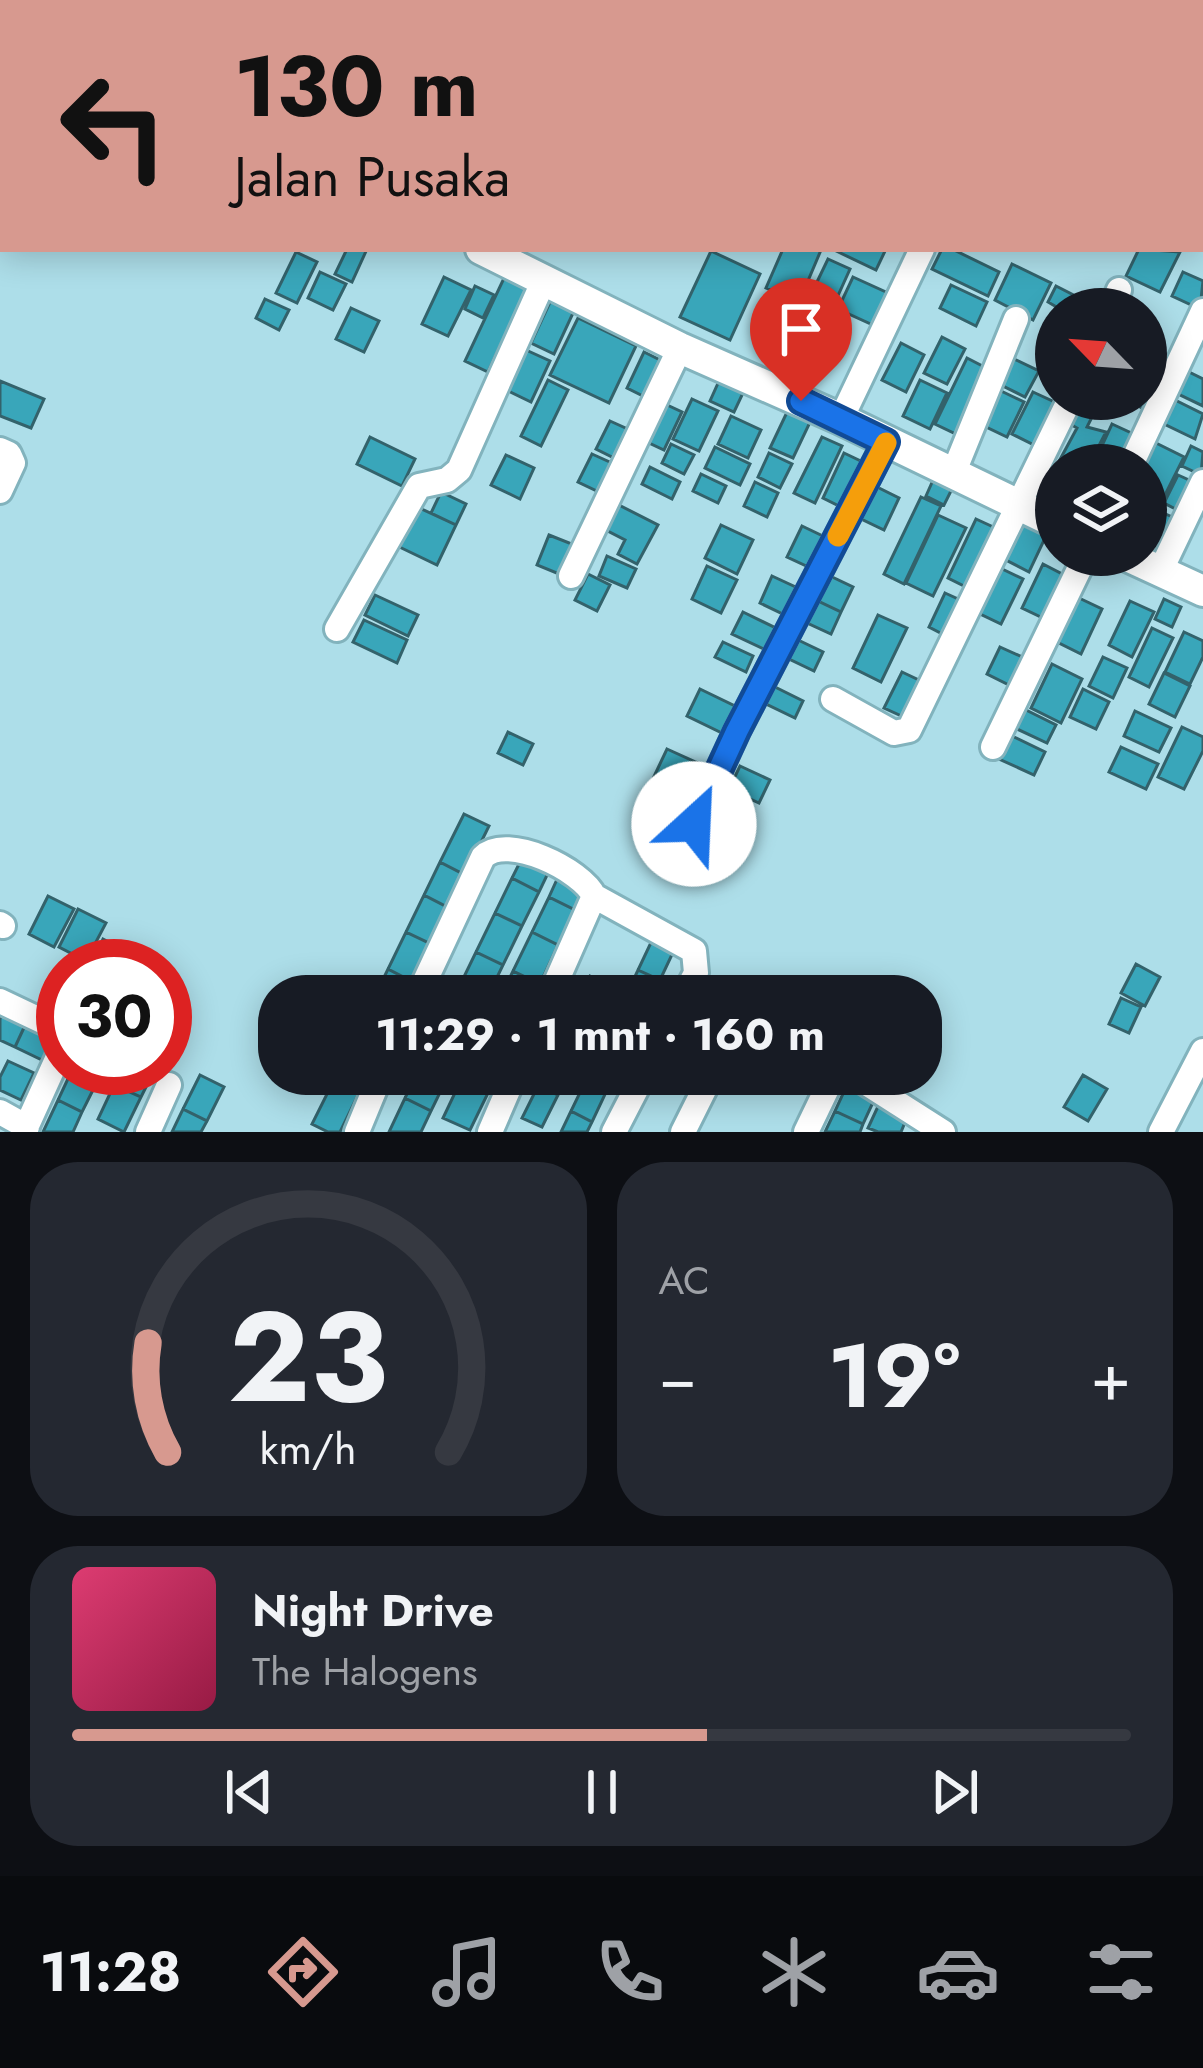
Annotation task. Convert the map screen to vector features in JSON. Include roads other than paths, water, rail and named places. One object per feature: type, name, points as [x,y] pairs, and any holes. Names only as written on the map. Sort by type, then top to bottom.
[{"type":"street","points":[[841,419],[921,252]]},
{"type":"street","points":[[514,256],[544,280],[680,348],[1035,513]]},
{"type":"street","points":[[337,629],[418,486],[448,480],[459,470],[544,280]]},
{"type":"street","points":[[1141,444],[1203,311]]},
{"type":"street","points":[[953,474],[1016,319]]},
{"type":"street","points":[[571,576],[680,348]]},
{"type":"street","points":[[833,700],[894,734],[909,730],[1060,420]]},
{"type":"street","points":[[694,824],[886,442]]},
{"type":"street","points":[[0,450],[13,463],[0,491]]},
{"type":"street","points":[[1167,557],[1203,482]]},
{"type":"street","points":[[1167,575],[1203,591]]},
{"type":"street","points":[[993,747],[1076,576]]},
{"type":"street","points":[[428,975],[483,857],[502,846],[522,849],[587,883],[594,896],[694,951],[695,975]]},
{"type":"street","points":[[559,975],[594,896]]},
{"type":"street","points":[[0,1001],[36,1018]]},
{"type":"street","points":[[1161,1132],[1203,1052]]},
{"type":"street","points":[[0,1112],[26,1129],[41,1095]]},
{"type":"street","points":[[148,1132],[165,1095]]},
{"type":"street","points":[[357,1132],[372,1095]]},
{"type":"street","points":[[490,1132],[506,1095]]},
{"type":"street","points":[[614,1132],[633,1095]]},
{"type":"street","points":[[683,1132],[702,1095]]},
{"type":"street","points":[[806,1132],[824,1095]]},
{"type":"street","points":[[883,1095],[931,1128]]}]
